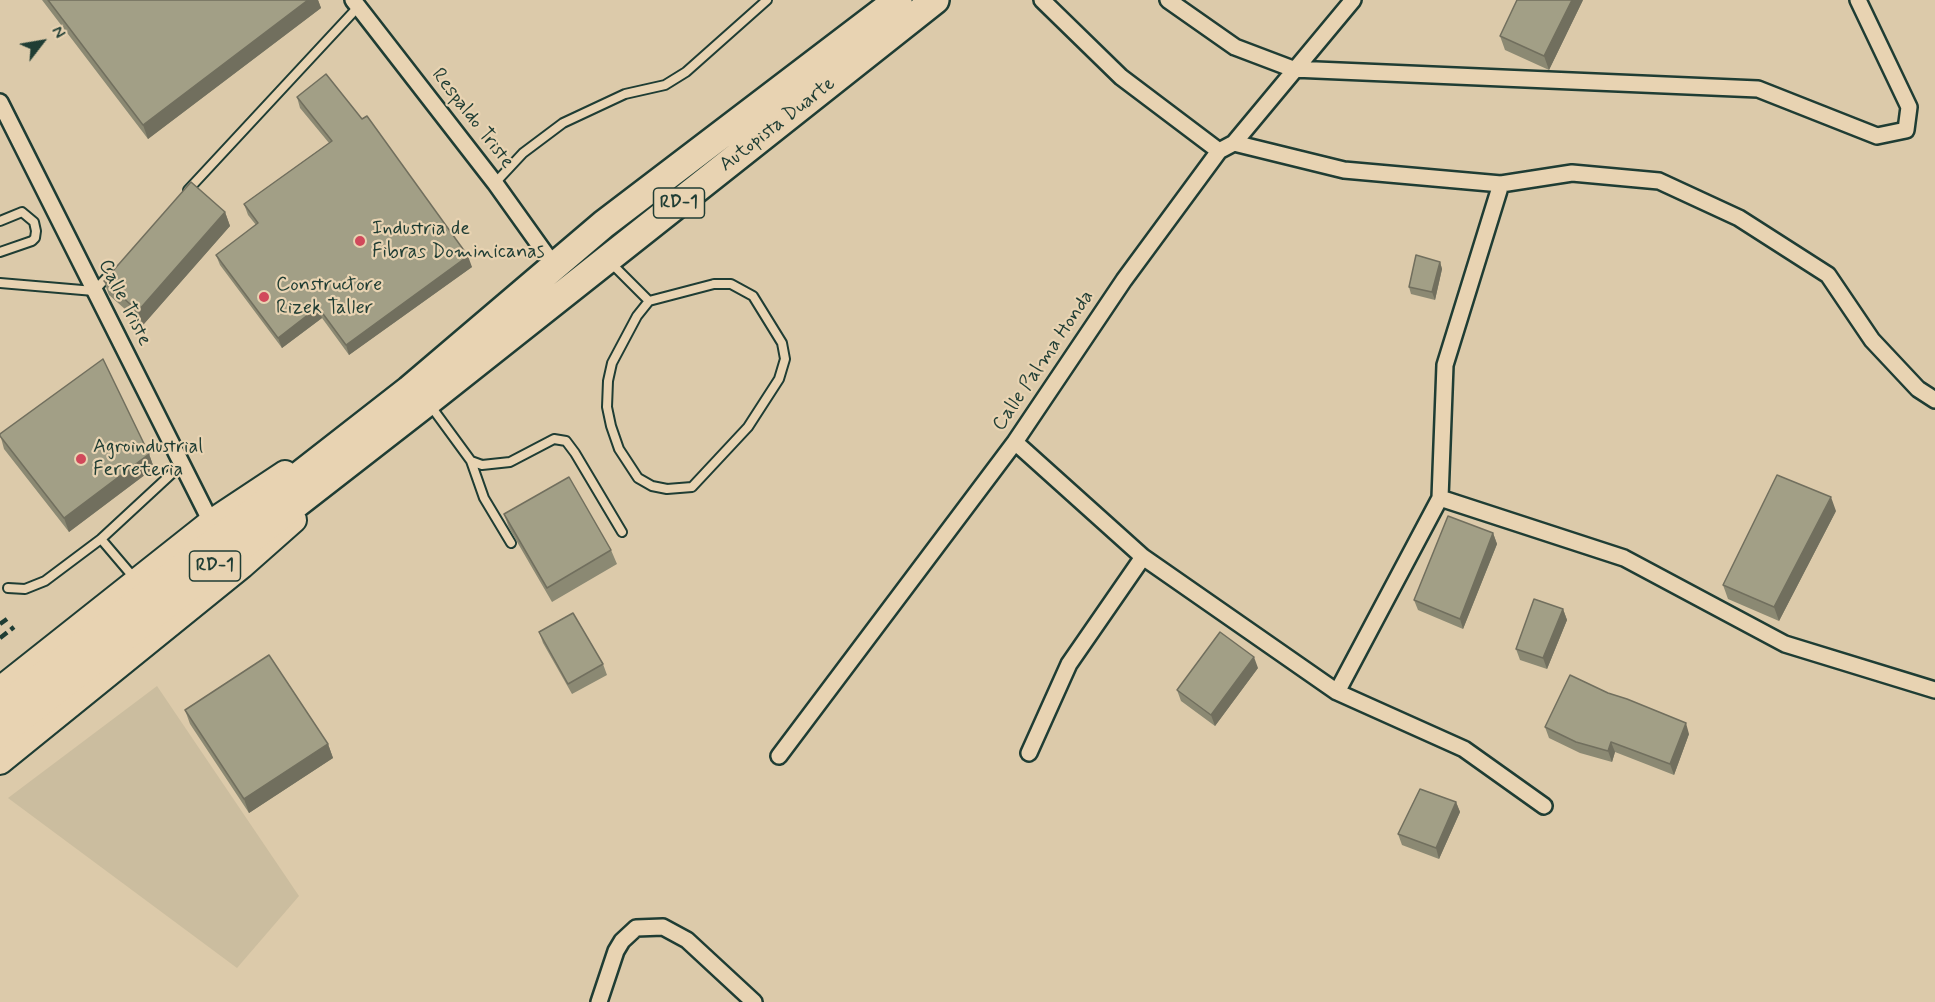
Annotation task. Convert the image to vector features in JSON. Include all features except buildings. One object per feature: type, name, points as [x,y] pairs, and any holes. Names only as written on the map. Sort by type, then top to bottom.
[{"type":"highway","name":"Autopista Duarte","points":[[420,399],[555,267],[604,224],[898,0]]},
{"type":"highway","name":"Autopista Duarte","points":[[420,399],[608,260],[935,0]]},
{"type":"highway","name":"RD-1","points":[[3,723],[420,399]]},
{"type":"main road","points":[[0,688],[211,522],[420,399]]},
{"type":"main road","points":[[0,762],[242,566],[420,399]]},
{"type":"street","points":[[1042,0],[1121,77],[1219,151]]},
{"type":"street","points":[[1168,0],[1235,48],[1293,69],[1758,89],[1877,136],[1906,130],[1909,107],[1858,0]]},
{"type":"street","name":"Calle Palma Honda","points":[[779,756],[1015,442],[1124,280],[1219,151],[1233,142],[1353,0]]},
{"type":"street","name":"Respaldo Triste","points":[[355,4],[495,183],[555,267]]},
{"type":"street","name":"Calle Triste","points":[[0,102],[211,522]]},
{"type":"street","points":[[1233,142],[1344,170],[1501,184],[1572,173],[1659,181],[1739,218],[1828,275],[1872,340],[1918,388],[1935,400]]},
{"type":"street","points":[[1337,692],[1440,498],[1445,365],[1501,184]]},
{"type":"street","points":[[1015,442],[1143,557],[1337,692],[1464,749],[1544,806]]},
{"type":"street","points":[[1440,498],[1624,558],[1785,644],[1935,690]]},
{"type":"street","points":[[1029,753],[1069,664],[1143,557]]},
{"type":"street","points":[[599,1002],[616,951],[622,941],[636,928],[663,927],[687,940],[754,1002]]},
{"type":"lane","points":[[495,183],[524,153],[563,123],[625,94],[665,85],[686,72],[767,0]]},
{"type":"lane","points":[[182,197],[355,4]]},
{"type":"lane","points":[[0,220],[22,212],[34,222],[36,231],[32,241],[0,252]]},
{"type":"lane","points":[[608,260],[649,301]]},
{"type":"lane","points":[[0,283],[94,291],[118,266]]},
{"type":"lane","points":[[714,284],[731,284],[753,296],[782,344],[784,359],[779,379],[748,427],[692,487],[667,489],[652,486],[638,478],[619,448],[611,426],[607,407],[608,381],[612,363],[637,316],[649,301],[714,284]]},
{"type":"lane","points":[[420,399],[471,460],[484,498],[511,543]]},
{"type":"lane","points":[[471,460],[482,465],[510,462],[554,439],[566,441],[622,532]]},
{"type":"lane","points":[[8,588],[25,589],[45,581],[101,539],[182,465]]},
{"type":"lane","points":[[101,539],[136,581]]},
{"type":"shaded area","points":[[157,686],[299,896],[237,968],[8,798]]},
{"type":"railway","points":[[0,624],[7,619]]},
{"type":"railway","points":[[0,638],[14,627]]},
{"type":"place","name":"Industria de Fibras Dominicanas","points":[[360,241]]},
{"type":"place","name":"Constructore Rizek Taller","points":[[264,297]]},
{"type":"place","name":"Agroindustrial Ferreteria","points":[[81,459]]}]
